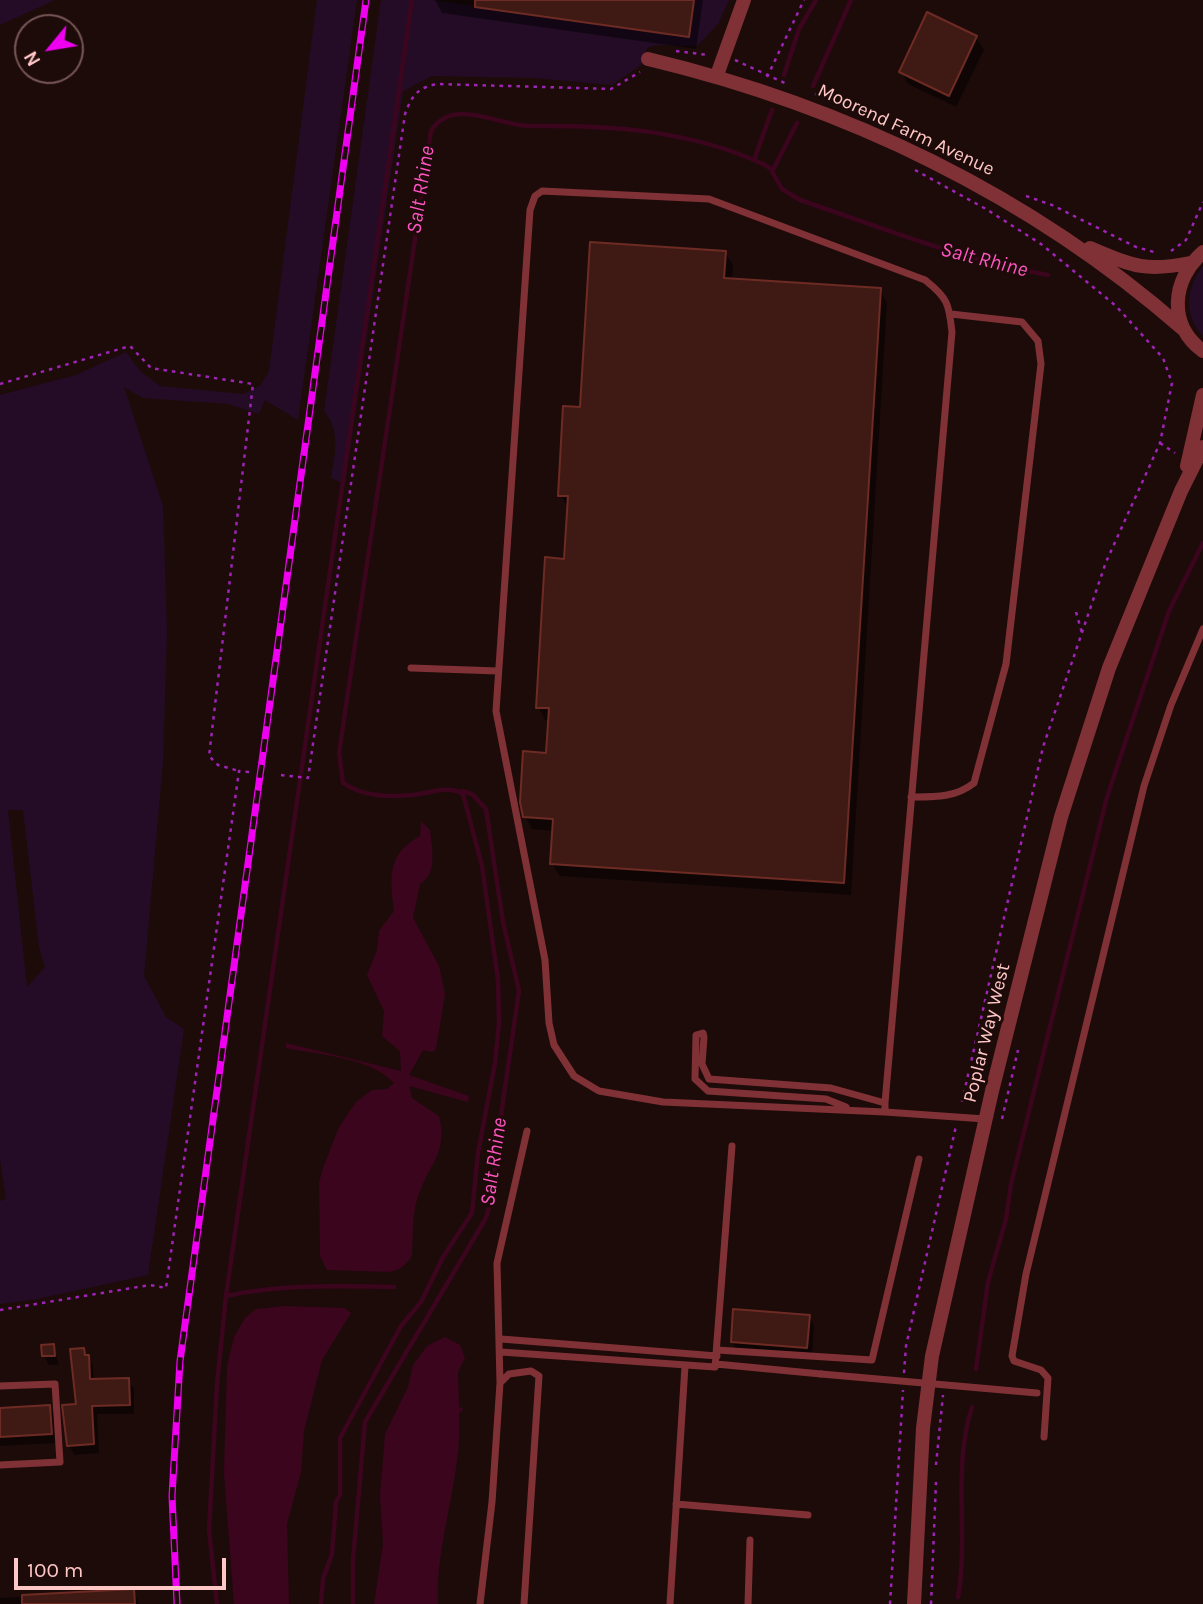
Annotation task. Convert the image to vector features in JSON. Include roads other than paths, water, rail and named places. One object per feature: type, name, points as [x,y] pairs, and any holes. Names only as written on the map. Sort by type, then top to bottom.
[{"type":"street","points":[[717,75],[744,0]]},
{"type":"street","name":"Moorend Farm Avenue","points":[[648,59],[717,75],[802,104],[979,183],[1070,239],[1183,329],[1203,351]]},
{"type":"street","name":"Moorend Farm Avenue","points":[[1070,239],[1127,264],[1157,270],[1190,263]]},
{"type":"street","points":[[1183,329],[1177,294],[1190,263],[1203,252]]},
{"type":"street","name":"Poplar Way West","points":[[1181,491],[1203,395]]},
{"type":"street","name":"Poplar Way West","points":[[914,1604],[923,1428],[932,1356],[985,1119],[1061,817],[1110,668],[1181,491],[1203,447]]},
{"type":"lane","points":[[885,1112],[952,332],[950,306],[941,293],[925,280],[709,199],[548,189],[535,196],[530,210],[496,711],[545,960],[549,1023],[564,1063],[587,1086],[612,1094],[663,1102],[985,1119]]},
{"type":"lane","points":[[912,797],[947,796],[964,791],[974,783],[1006,664],[1041,364],[1038,341],[1021,322],[950,314]]},
{"type":"lane","points":[[1044,1437],[1049,1383],[1041,1370],[1014,1361],[1013,1356],[1026,1274],[1144,786],[1171,705],[1203,629]]},
{"type":"lane","points":[[411,668],[498,671]]},
{"type":"lane","points":[[854,1110],[826,1099],[708,1091],[695,1079],[696,1035],[703,1033],[702,1064],[709,1079],[831,1087],[885,1103]]},
{"type":"lane","points":[[480,1604],[492,1502],[500,1383],[497,1263],[527,1131]]},
{"type":"lane","points":[[501,1352],[715,1367],[732,1146]]},
{"type":"lane","points":[[501,1339],[717,1356],[872,1360],[919,1160]]},
{"type":"lane","points":[[717,1356],[821,1374],[1048,1394]]},
{"type":"lane","points":[[670,1604],[685,1366]]},
{"type":"lane","points":[[500,1383],[509,1374],[531,1371],[539,1376],[524,1604]]},
{"type":"lane","points":[[0,1387],[54,1384],[60,1462],[0,1465]]},
{"type":"lane","points":[[676,1504],[808,1515]]},
{"type":"lane","points":[[748,1604],[750,1540]]},
{"type":"waterway","points":[[217,1604],[209,1530],[217,1384],[226,1296],[412,0]]},
{"type":"waterway","points":[[784,75],[799,29],[816,0]]},
{"type":"waterway","points":[[813,86],[851,0]]},
{"type":"waterway","points":[[754,160],[772,110]]},
{"type":"waterway","name":"Salt Rhine","points":[[321,1604],[323,1579],[332,1554],[336,1502],[340,1495],[340,1438],[401,1326],[421,1302],[443,1257],[472,1213],[478,1153],[495,1063],[499,1023],[498,980],[482,866],[463,794],[445,790],[385,796],[359,791],[343,783],[339,753],[431,131],[440,121],[451,115],[464,114],[518,125],[620,129],[678,137],[707,144],[763,164],[770,168],[782,189],[800,200],[954,252],[1048,275]]},
{"type":"waterway","points":[[772,172],[797,123]]},
{"type":"waterway","points":[[976,1369],[988,1282],[1006,1219],[1011,1184],[1107,797],[1169,611],[1203,543]]},
{"type":"waterway","name":"Salt Rhine","points":[[353,1604],[353,1560],[365,1422],[486,1218],[493,1195],[497,1143],[519,991],[503,922],[486,809],[472,794],[462,791]]},
{"type":"waterway","points":[[226,1296],[289,1288],[394,1287]]},
{"type":"waterway","points":[[958,1597],[962,1549],[963,1454],[972,1407]]},
{"type":"railway","points":[[177,1604],[172,1496],[180,1361],[366,0]]}]
